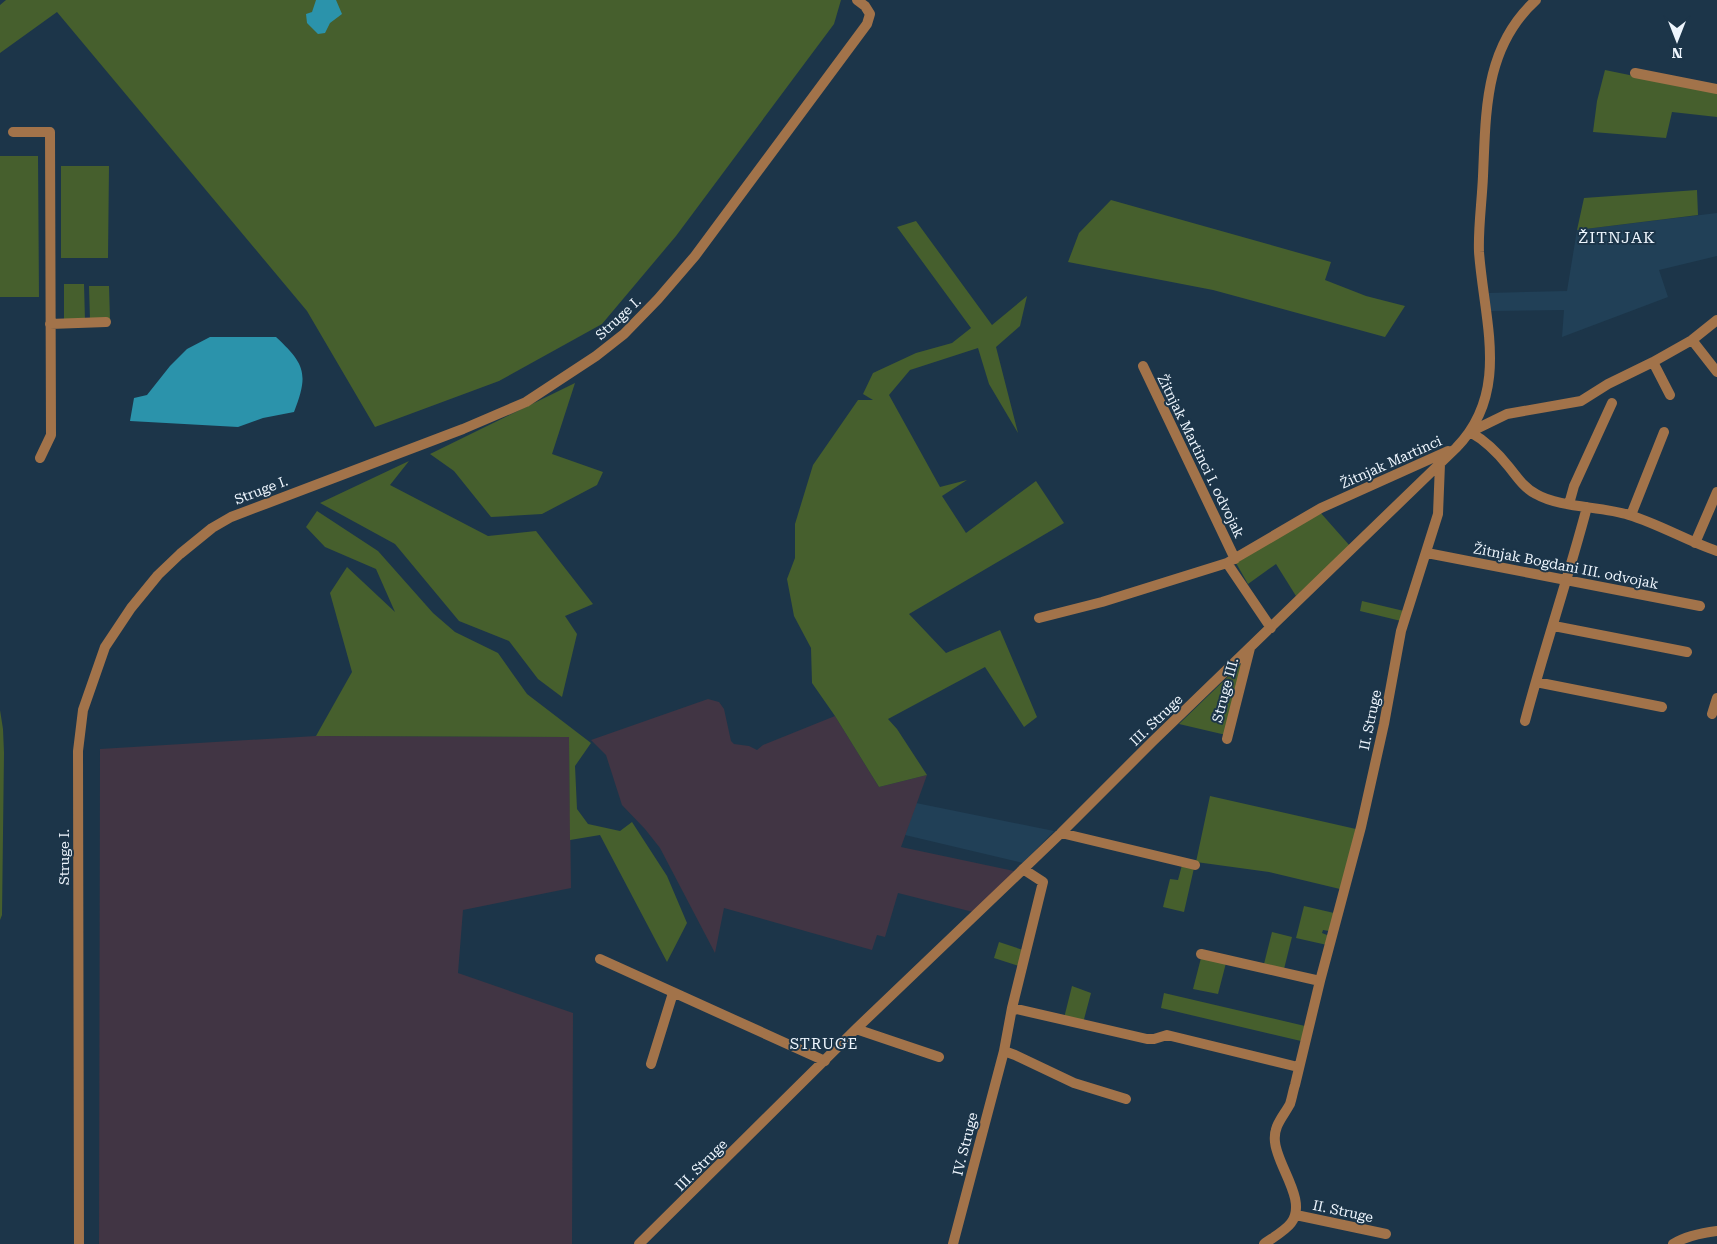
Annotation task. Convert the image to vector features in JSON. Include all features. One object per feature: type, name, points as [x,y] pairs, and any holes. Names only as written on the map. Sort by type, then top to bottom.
[{"type":"street","name":"Struge I.","points":[[78,1244],[78,751],[83,710],[105,647],[158,575],[212,528],[231,517],[463,429],[526,402],[596,356],[624,334],[658,299],[695,256],[867,24],[870,14],[865,6],[857,0]]},
{"type":"street","name":"Žitnjak Martinci","points":[[1039,618],[1102,602],[1231,561],[1320,508],[1456,448],[1470,432],[1486,395],[1491,368],[1479,251],[1487,99],[1495,63],[1504,42],[1522,13],[1536,0]]},
{"type":"street","points":[[1635,73],[1717,89]]},
{"type":"street","points":[[13,132],[50,132],[51,435],[40,458]]},
{"type":"street","points":[[1470,432],[1507,414],[1581,401],[1692,340],[1717,320]]},
{"type":"street","points":[[50,324],[106,322]]},
{"type":"street","points":[[1692,340],[1717,372]]},
{"type":"street","points":[[1653,362],[1670,395]]},
{"type":"street","name":"Žitnjak Martinci I. odvojak","points":[[1143,366],[1231,561]]},
{"type":"street","points":[[1569,504],[1574,486],[1612,403]]},
{"type":"street","points":[[1470,432],[1489,444],[1530,490],[1543,498],[1631,515],[1717,551]]},
{"type":"street","points":[[1631,515],[1664,432]]},
{"type":"street","name":"III. Struge","points":[[639,1244],[856,1029],[1061,833],[1152,742],[1456,448]]},
{"type":"street","name":"II. Struge","points":[[1264,1244],[1291,1224],[1296,1215],[1294,1192],[1281,1164],[1275,1143],[1276,1128],[1291,1102],[1298,1067],[1361,827],[1384,724],[1401,631],[1438,514],[1440,464]]},
{"type":"street","points":[[1695,543],[1717,492]]},
{"type":"street","points":[[1526,720],[1568,580],[1587,507]]},
{"type":"street","name":"Žitnjak Bogdani III. odvojak","points":[[1427,553],[1700,606]]},
{"type":"street","points":[[1231,561],[1271,628]]},
{"type":"street","points":[[1554,626],[1687,652]]},
{"type":"street","name":"Struge III.","points":[[1226,739],[1251,647]]},
{"type":"street","points":[[1536,682],[1662,708]]},
{"type":"street","points":[[1712,714],[1717,698]]},
{"type":"street","points":[[1061,833],[1195,865]]},
{"type":"street","name":"IV. Struge","points":[[954,1244],[1004,1051],[1012,1008],[1043,882],[1023,869]]},
{"type":"street","points":[[1201,954],[1320,981]]},
{"type":"street","points":[[600,959],[825,1060]]},
{"type":"street","points":[[651,1064],[673,992]]},
{"type":"street","points":[[1012,1008],[1154,1040],[1167,1035],[1298,1067]]},
{"type":"street","points":[[856,1029],[939,1057]]},
{"type":"street","points":[[1004,1051],[1074,1083],[1126,1098]]},
{"type":"street","name":"II. Struge","points":[[1296,1215],[1386,1234]]},
{"type":"street","points":[[1673,1244],[1681,1239],[1717,1231]]},
{"type":"shaded area","points":[[1717,213],[1717,256],[1659,270],[1668,297],[1562,337],[1564,310],[1490,311],[1489,293],[1567,291],[1577,230]]},
{"type":"shaded area","points":[[708,699],[719,702],[724,709],[731,741],[734,744],[749,746],[757,750],[763,745],[835,716],[879,787],[927,775],[901,847],[1014,871],[973,912],[898,893],[885,937],[877,935],[872,950],[724,908],[715,953],[660,848],[622,805],[606,755],[591,740]]},
{"type":"shaded area","points":[[316,736],[569,737],[571,888],[463,910],[458,973],[573,1013],[572,1244],[99,1244],[100,749]]},
{"type":"shaded area","points":[[916,803],[1054,831],[1023,863],[905,835]]},
{"type":"green space","points":[[6,0],[841,0],[834,24],[676,236],[602,324],[499,381],[375,427],[307,311],[57,12],[0,53],[0,5]]},
{"type":"green space","points":[[1605,70],[1717,93],[1717,117],[1672,112],[1666,138],[1593,132],[1597,101]]},
{"type":"green space","points":[[0,156],[38,156],[39,297],[0,297]]},
{"type":"green space","points":[[61,166],[109,166],[108,258],[61,258]]},
{"type":"green space","points":[[1697,190],[1698,215],[1577,230],[1584,198]]},
{"type":"green space","points":[[1111,200],[1331,262],[1325,280],[1366,296],[1405,306],[1385,337],[1213,290],[1068,262],[1079,233]]},
{"type":"green space","points":[[916,221],[992,325],[1027,296],[1020,326],[996,347],[1018,433],[989,384],[978,348],[910,370],[889,395],[940,487],[967,480],[942,496],[966,533],[1036,481],[1064,523],[909,614],[946,653],[1000,630],[1037,717],[1024,727],[985,667],[888,719],[897,729],[927,775],[879,787],[812,683],[811,648],[794,616],[787,579],[795,558],[795,524],[813,465],[858,400],[873,400],[863,394],[873,373],[916,353],[952,343],[971,328],[897,227]]},
{"type":"green space","points":[[64,284],[84,284],[85,321],[64,321]]},
{"type":"green space","points":[[89,286],[109,286],[110,320],[90,320]]},
{"type":"green space","points":[[575,383],[552,454],[603,472],[597,485],[542,514],[491,517],[454,471],[430,454]]},
{"type":"green space","points":[[409,461],[390,485],[488,536],[536,531],[593,604],[565,616],[577,634],[562,697],[538,679],[509,641],[459,621],[395,544],[320,503]]},
{"type":"green space","points":[[317,511],[378,551],[433,613],[455,632],[498,653],[527,694],[591,743],[575,766],[577,809],[588,824],[620,831],[632,822],[667,876],[687,923],[667,962],[600,835],[570,840],[569,737],[316,736],[352,672],[330,593],[347,567],[395,612],[376,569],[325,547],[306,527]]},
{"type":"green space","points":[[1319,511],[1350,546],[1296,596],[1276,564],[1248,584],[1236,563]]},
{"type":"green space","points":[[1362,601],[1404,611],[1401,621],[1360,611]]},
{"type":"green space","points":[[1241,664],[1245,667],[1226,735],[1179,724]]},
{"type":"green space","points":[[0,710],[4,753],[2,915],[0,920]]},
{"type":"green space","points":[[1210,796],[1356,829],[1340,889],[1269,872],[1196,862]]},
{"type":"green space","points":[[1182,865],[1194,868],[1184,912],[1163,907],[1170,879],[1178,880]]},
{"type":"green space","points":[[1304,906],[1334,913],[1329,931],[1323,930],[1322,933],[1327,935],[1327,945],[1296,938]]},
{"type":"green space","points":[[1272,932],[1292,937],[1284,969],[1264,964]]},
{"type":"green space","points":[[999,942],[1023,950],[1019,966],[994,958]]},
{"type":"green space","points":[[1201,958],[1226,963],[1218,994],[1193,989]]},
{"type":"green space","points":[[1072,986],[1091,993],[1083,1023],[1064,1018]]},
{"type":"green space","points":[[1164,993],[1305,1026],[1301,1041],[1161,1008]]},
{"type":"water","points":[[316,0],[336,0],[342,14],[330,23],[325,33],[318,34],[307,23],[306,14],[312,12]]},
{"type":"water","points":[[210,337],[276,337],[286,346],[302,370],[302,388],[294,412],[263,418],[238,427],[130,421],[134,398],[147,395],[170,366],[187,349]]},
{"type":"district","name":"ŽITNJAK","points":[[1617,237]]},
{"type":"district","name":"STRUGE","points":[[824,1044]]}]
